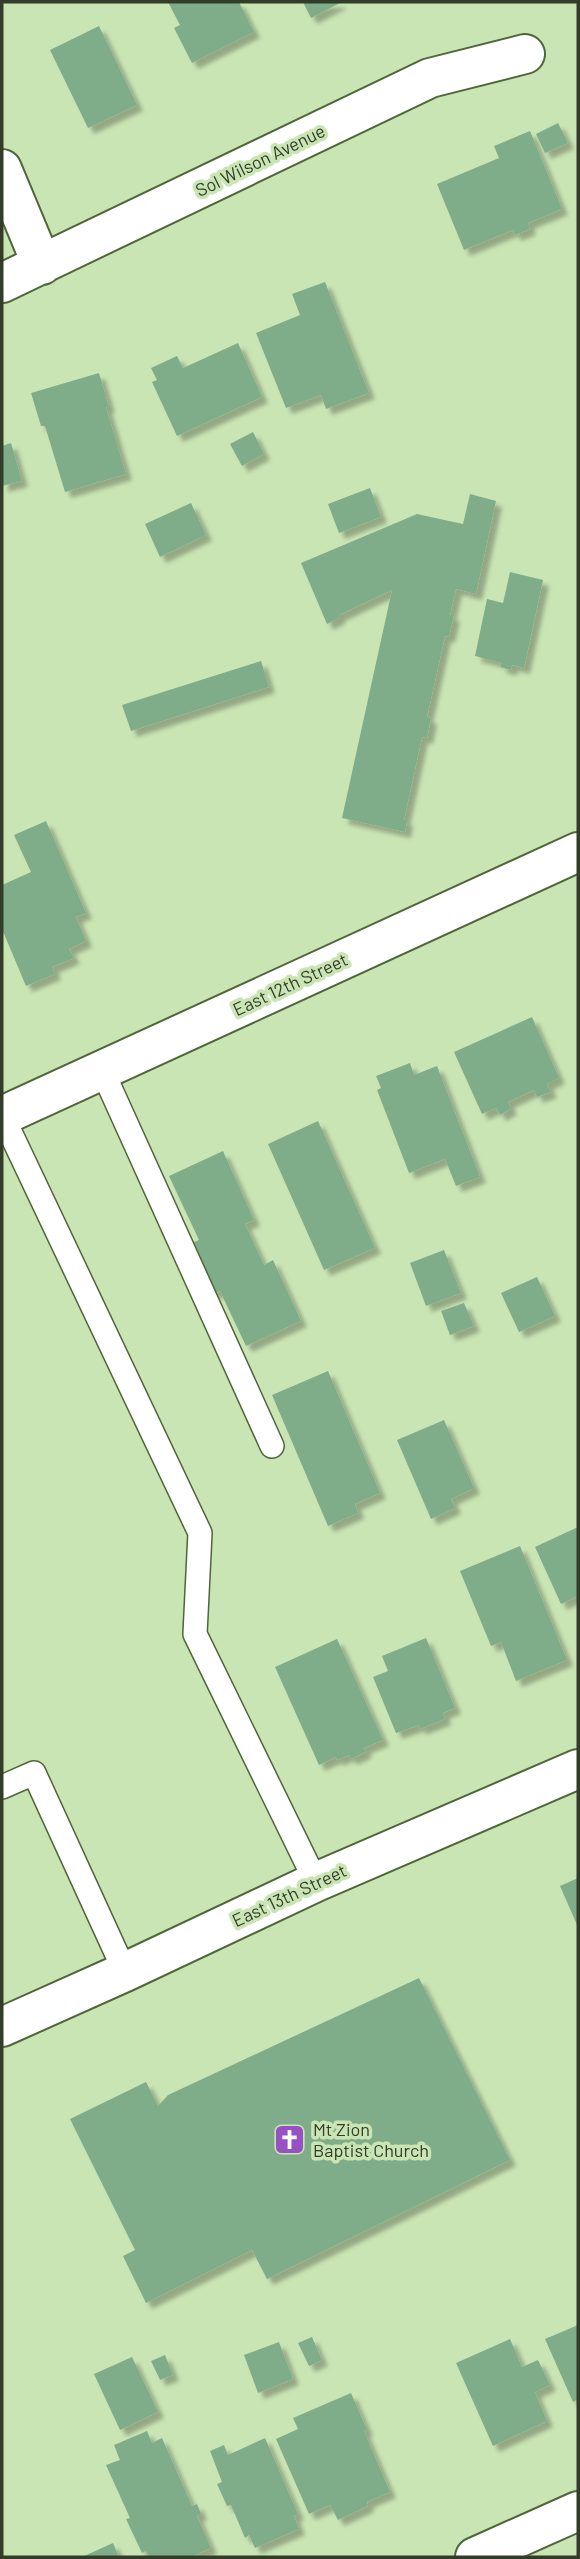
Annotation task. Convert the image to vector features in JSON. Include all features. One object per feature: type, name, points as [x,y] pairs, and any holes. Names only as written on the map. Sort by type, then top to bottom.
[{"type":"street","name":"Sol Wilson Avenue","points":[[2,284],[430,78],[525,54]]},
{"type":"street","points":[[2,169],[42,265]]},
{"type":"street","name":"East 12th Street","points":[[2,1116],[578,852]]},
{"type":"street","name":"East 13th Street","points":[[2,2027],[316,1882],[578,1769]]},
{"type":"street","points":[[475,2557],[578,2511]]},
{"type":"lane","points":[[102,1070],[272,1446]]},
{"type":"lane","points":[[2,1116],[200,1533],[195,1634],[316,1882]]},
{"type":"lane","points":[[2,1787],[34,1773],[125,1972]]},
{"type":"building","points":[[168,2],[239,2],[254,32],[192,63],[174,28],[180,25]]},
{"type":"building","points":[[303,2],[342,2],[311,18]]},
{"type":"building","points":[[99,26],[137,105],[88,128],[50,50]]},
{"type":"building","points":[[558,123],[568,143],[545,153],[536,134]]},
{"type":"building","points":[[530,131],[562,209],[528,223],[530,229],[515,235],[513,230],[464,250],[437,184],[499,158],[494,146]]},
{"type":"building","points":[[325,282],[369,393],[326,409],[321,395],[286,408],[256,333],[300,315],[292,294]]},
{"type":"building","points":[[238,343],[262,397],[177,436],[152,382],[157,380],[151,368],[177,356],[183,368]]},
{"type":"building","points":[[99,373],[126,474],[65,492],[45,426],[41,426],[31,393]]},
{"type":"building","points":[[253,432],[264,454],[242,466],[230,444]]},
{"type":"building","points":[[11,443],[22,481],[2,486],[2,446]]},
{"type":"building","points":[[370,488],[381,517],[339,533],[328,504]]},
{"type":"building","points":[[470,494],[496,501],[476,594],[456,589],[450,615],[454,615],[449,637],[445,636],[427,717],[431,718],[427,738],[422,737],[404,820],[407,820],[405,832],[342,818],[392,590],[339,615],[339,618],[327,624],[301,563],[417,514],[463,524]]},
{"type":"building","points":[[191,503],[206,535],[160,557],[145,524]]},
{"type":"building","points":[[510,572],[543,580],[524,668],[512,665],[511,670],[500,667],[502,663],[475,656],[487,599],[503,603]]},
{"type":"building","points":[[261,661],[269,687],[131,731],[122,705]]},
{"type":"building","points":[[46,821],[86,913],[76,917],[86,941],[69,949],[74,958],[52,967],[55,974],[26,986],[2,929],[2,885],[31,872],[14,835]]},
{"type":"building","points":[[532,1017],[559,1078],[547,1084],[551,1092],[537,1097],[534,1090],[508,1102],[511,1109],[500,1115],[496,1108],[482,1114],[454,1052]]},
{"type":"building","points":[[410,1063],[414,1075],[437,1066],[480,1177],[456,1186],[445,1159],[409,1173],[377,1090],[381,1088],[376,1076]]},
{"type":"building","points":[[318,1121],[375,1248],[324,1270],[268,1144]]},
{"type":"building","points":[[223,1151],[254,1220],[245,1224],[264,1265],[273,1260],[301,1321],[246,1346],[220,1291],[213,1294],[189,1244],[199,1240],[169,1176]]},
{"type":"building","points":[[444,1250],[461,1293],[426,1306],[410,1263]]},
{"type":"building","points":[[537,1277],[555,1316],[519,1332],[501,1293]]},
{"type":"building","points":[[464,1303],[474,1326],[450,1335],[441,1311]]},
{"type":"building","points":[[328,1371],[380,1493],[355,1504],[358,1513],[328,1526],[272,1395]]},
{"type":"building","points":[[444,1420],[474,1488],[451,1499],[455,1508],[431,1519],[397,1440]]},
{"type":"building","points":[[578,1527],[578,1596],[561,1604],[535,1547]]},
{"type":"building","points":[[520,1546],[567,1660],[516,1681],[501,1642],[491,1646],[460,1571]]},
{"type":"building","points":[[426,1638],[455,1708],[443,1713],[445,1719],[420,1729],[419,1725],[396,1733],[373,1677],[388,1671],[382,1656]]},
{"type":"building","points":[[337,1639],[383,1740],[364,1748],[366,1752],[351,1759],[349,1755],[337,1760],[336,1757],[319,1765],[275,1667]]},
{"type":"building","points":[[578,1878],[578,1927],[560,1886]]},
{"type":"building","name":"Mt Zion Baptist Church","points":[[419,1978],[510,2160],[267,2279],[252,2250],[146,2303],[123,2256],[135,2250],[70,2119],[146,2082],[158,2106],[168,2095]]},
{"type":"building","points":[[578,2325],[578,2399],[573,2402],[545,2339]]},
{"type":"building","points":[[312,2337],[322,2360],[309,2366],[298,2343]]},
{"type":"building","points":[[510,2339],[522,2367],[538,2360],[550,2385],[535,2392],[547,2421],[493,2446],[456,2363]]},
{"type":"building","points":[[279,2342],[293,2379],[258,2393],[244,2355]]},
{"type":"building","points":[[165,2355],[173,2375],[160,2380],[151,2361]]},
{"type":"building","points":[[132,2357],[158,2412],[120,2430],[94,2374]]},
{"type":"building","points":[[351,2393],[390,2492],[338,2520],[330,2505],[309,2514],[276,2439],[298,2429],[293,2418]]},
{"type":"building","points":[[147,2431],[152,2443],[162,2438],[192,2506],[197,2504],[201,2514],[197,2516],[211,2548],[191,2557],[149,2557],[146,2551],[142,2553],[126,2519],[130,2518],[106,2465],[120,2460],[114,2445]]},
{"type":"building","points":[[265,2438],[298,2514],[294,2516],[299,2529],[255,2548],[249,2535],[245,2538],[231,2505],[227,2506],[217,2484],[222,2482],[210,2451],[224,2445],[228,2455]]},
{"type":"building","points":[[113,2543],[119,2557],[82,2557]]},
{"type":"place","name":"Mt Zion Baptist Church","points":[[290,2139]]}]
